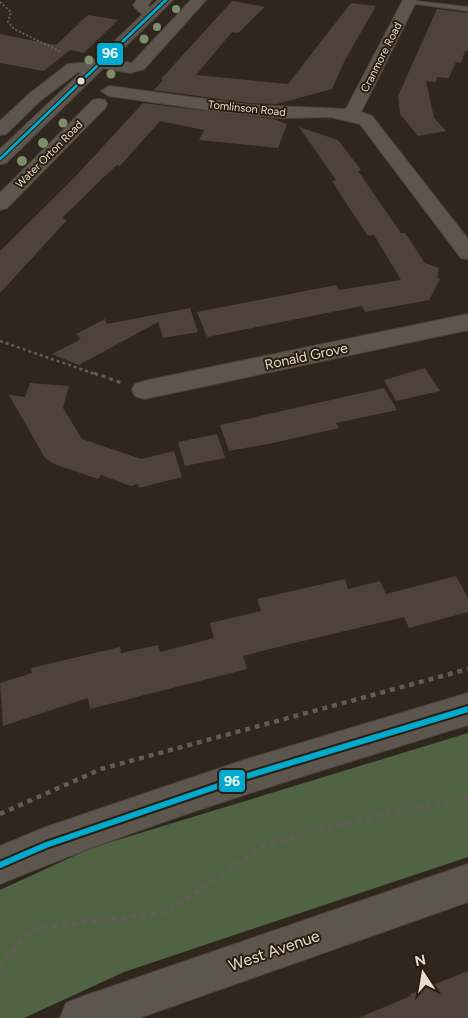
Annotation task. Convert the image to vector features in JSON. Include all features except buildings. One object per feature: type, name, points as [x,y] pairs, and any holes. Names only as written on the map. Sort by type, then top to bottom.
[{"type":"street","points":[[0,159],[33,128],[148,7],[166,0]]},
{"type":"street","points":[[0,130],[36,97],[74,67],[92,65],[130,68],[138,66],[200,0]]},
{"type":"street","name":"Cranmore Road","points":[[352,113],[410,0]]},
{"type":"street","name":"Tomlinson Road","points":[[104,98],[268,112],[300,113],[330,110],[352,113],[366,120],[468,253]]},
{"type":"street","name":"Water Orton Road","points":[[0,204],[104,98]]},
{"type":"street","points":[[33,128],[67,136]]},
{"type":"street","name":"Ronald Grove","points":[[144,390],[468,322]]},
{"type":"street","points":[[0,865],[46,845],[244,777],[468,710]]},
{"type":"street","name":"West Avenue","points":[[81,1018],[468,883]]},
{"type":"lane","points":[[410,0],[468,9]]},
{"type":"path","points":[[0,2],[10,12],[8,22],[14,29],[92,65]]},
{"type":"path","points":[[0,341],[144,390]]},
{"type":"path","points":[[0,814],[101,769],[468,669]]},
{"type":"path","points":[[0,967],[31,929],[168,912],[265,845],[354,820],[468,797]]},
{"type":"green space","points":[[468,733],[468,857],[124,972],[24,1018],[0,1018],[0,890],[91,848]]},
{"type":"transit line","name":"96","points":[[0,159],[166,0]]},
{"type":"transit line","name":"96","points":[[0,865],[46,845],[244,777],[468,709]]}]
